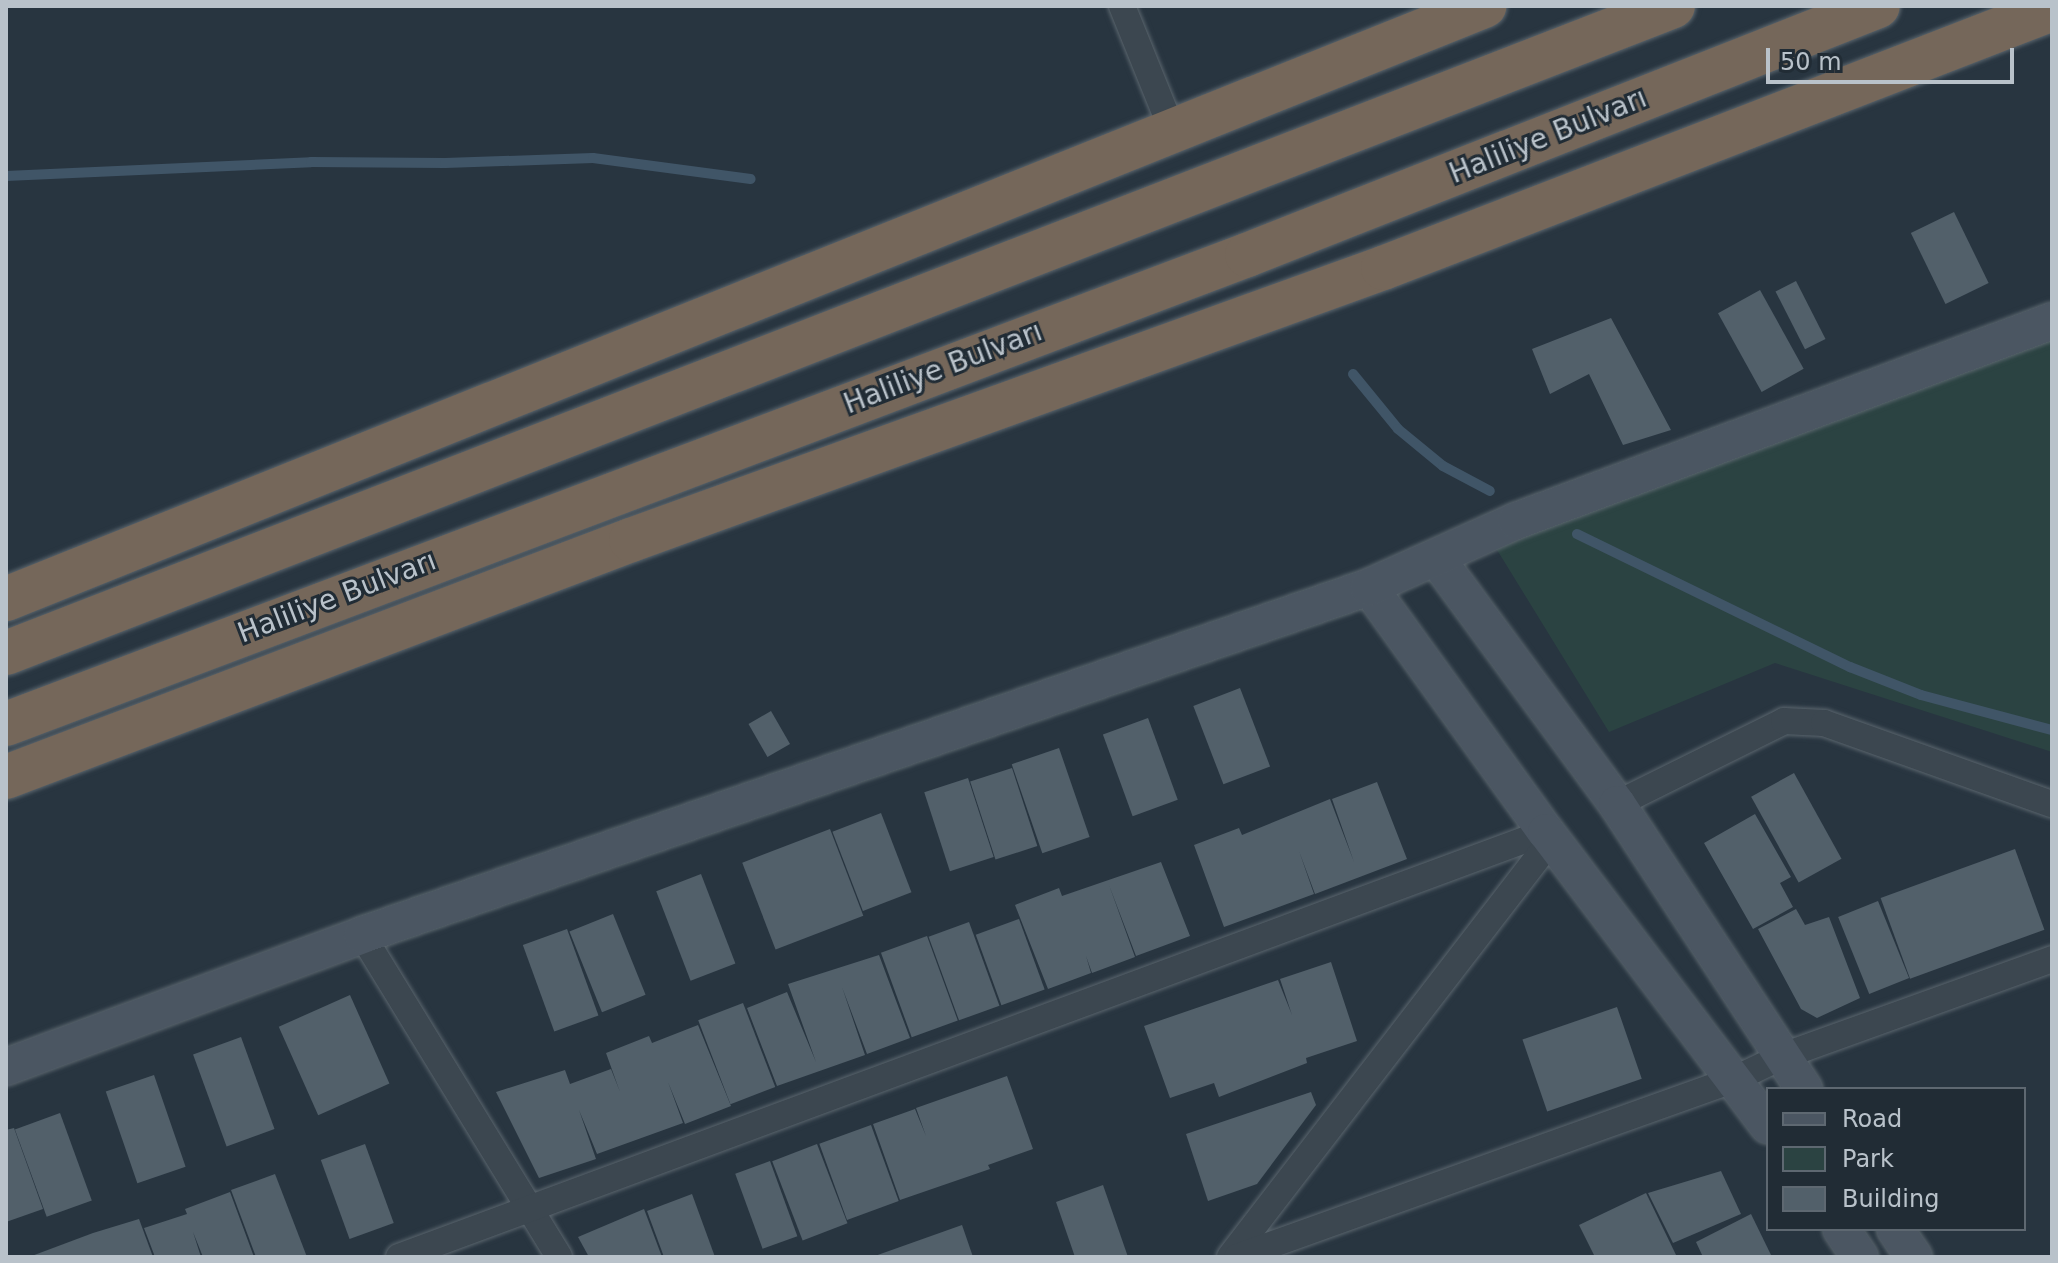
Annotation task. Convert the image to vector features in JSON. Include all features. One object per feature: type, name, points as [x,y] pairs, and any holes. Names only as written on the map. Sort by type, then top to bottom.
[{"type":"highway","points":[[6,599],[1484,6]]},
{"type":"highway","points":[[6,653],[1214,187],[1673,6]]},
{"type":"highway","name":"Haliliye Bulvarı","points":[[6,724],[1247,255],[1878,6]]},
{"type":"highway","points":[[6,777],[631,540],[1383,268],[2052,9]]},
{"type":"highway","points":[[526,392],[1214,187]]},
{"type":"highway","points":[[631,540],[1247,255]]},
{"type":"street","points":[[1122,6],[1172,130]]},
{"type":"street","points":[[6,1067],[362,935],[1369,587],[1516,521],[2052,321]]},
{"type":"street","points":[[1437,559],[1617,804],[1803,1087]]},
{"type":"street","points":[[1369,587],[1549,836],[1766,1123]]},
{"type":"street","points":[[1617,804],[1784,721],[1824,723],[2052,804]]},
{"type":"street","points":[[399,1257],[1549,836]]},
{"type":"street","points":[[1230,1257],[1549,836]]},
{"type":"street","points":[[362,935],[559,1257]]},
{"type":"street","points":[[1237,1257],[1735,1079],[1783,1056],[2052,959]]},
{"type":"street","points":[[1297,1257],[1321,1227]]},
{"type":"street","points":[[1842,1231],[1860,1257]]},
{"type":"street","points":[[1896,1231],[1914,1257]]},
{"type":"green space","points":[[2052,331],[2052,752],[1775,663],[1609,732],[1486,532]]},
{"type":"building","points":[[1954,212],[1989,283],[1945,304],[1911,233]]},
{"type":"building","points":[[1796,281],[1826,339],[1805,349],[1776,291]]},
{"type":"building","points":[[1760,290],[1804,369],[1762,392],[1718,313]]},
{"type":"building","points":[[1611,318],[1671,430],[1623,445],[1589,374],[1550,394],[1532,349]]},
{"type":"building","points":[[1240,688],[1270,766],[1223,784],[1193,706]]},
{"type":"building","points":[[771,711],[790,744],[767,757],[748,724]]},
{"type":"building","points":[[1148,718],[1178,800],[1133,816],[1103,734]]},
{"type":"building","points":[[1059,748],[1090,837],[1042,853],[1012,764]]},
{"type":"building","points":[[1012,768],[1037,846],[995,860],[970,782]]},
{"type":"building","points":[[1794,773],[1842,859],[1799,882],[1751,797]]},
{"type":"building","points":[[968,778],[994,857],[950,871],[924,792]]},
{"type":"building","points":[[1377,782],[1407,859],[1315,894],[1299,851],[1314,894],[1224,927],[1194,845],[1239,828],[1242,835],[1330,799],[1354,862],[1332,799]]},
{"type":"building","points":[[881,813],[911,892],[863,911],[832,832]]},
{"type":"building","points":[[1755,814],[1791,877],[1780,883],[1793,907],[1753,929],[1704,843]]},
{"type":"building","points":[[830,829],[863,916],[776,950],[742,863]]},
{"type":"building","points":[[2015,849],[2044,930],[1910,979],[1881,898]]},
{"type":"building","points":[[1161,862],[1190,936],[1136,956],[1109,885],[1135,957],[1092,973],[1086,956],[1091,973],[1048,989],[1015,905],[1059,888],[1062,896]]},
{"type":"building","points":[[701,874],[735,964],[691,981],[656,891]]},
{"type":"building","points":[[1878,901],[1909,978],[1869,994],[1838,917]]},
{"type":"building","points":[[1796,909],[1805,925],[1829,917],[1860,998],[1817,1018],[1801,1009],[1758,929]]},
{"type":"building","points":[[613,914],[646,995],[602,1012],[569,932]]},
{"type":"building","points":[[1019,919],[1045,989],[1001,1005],[976,935]]},
{"type":"building","points":[[969,922],[999,1006],[959,1020],[929,937]]},
{"type":"building","points":[[567,929],[598,1015],[554,1032],[523,945]]},
{"type":"building","points":[[927,936],[958,1021],[912,1037],[881,953]]},
{"type":"building","points":[[879,955],[910,1038],[867,1054],[842,987],[865,1055],[777,1086],[747,1008],[787,992],[816,1062],[788,984]]},
{"type":"building","points":[[1331,962],[1357,1041],[1306,1058],[1307,1063],[1219,1097],[1214,1083],[1170,1098],[1144,1026],[1278,980],[1292,1015],[1280,979]]},
{"type":"building","points":[[350,995],[389,1084],[318,1115],[279,1027]]},
{"type":"building","points":[[743,1003],[775,1087],[730,1104],[698,1020]]},
{"type":"building","points":[[1617,1007],[1642,1079],[1547,1111],[1522,1040]]},
{"type":"building","points":[[698,1025],[731,1106],[685,1124],[668,1082],[683,1123],[597,1154],[579,1110],[596,1159],[539,1178],[496,1092],[565,1070],[570,1084],[611,1069],[620,1092],[606,1053],[649,1036],[652,1043]]},
{"type":"building","points":[[241,1037],[275,1129],[227,1147],[193,1054]]},
{"type":"building","points":[[154,1075],[186,1167],[137,1183],[106,1092]]},
{"type":"building","points":[[1007,1076],[1033,1149],[988,1165],[990,1169],[900,1200],[873,1124],[915,1109],[926,1136],[916,1108]]},
{"type":"building","points":[[1311,1092],[1316,1105],[1257,1184],[1208,1201],[1186,1134]]},
{"type":"building","points":[[60,1113],[92,1200],[47,1217],[15,1129]]},
{"type":"building","points":[[871,1125],[899,1201],[847,1220],[819,1144]]},
{"type":"building","points":[[14,1128],[43,1209],[6,1222],[6,1130]]},
{"type":"building","points":[[365,1144],[394,1223],[350,1239],[321,1160]]},
{"type":"building","points":[[817,1144],[847,1223],[803,1241],[772,1161]]},
{"type":"building","points":[[770,1161],[797,1236],[763,1249],[735,1174]]},
{"type":"building","points":[[1721,1171],[1741,1214],[1673,1243],[1648,1193]]},
{"type":"building","points":[[275,1174],[307,1257],[256,1257],[231,1190]]},
{"type":"building","points":[[1103,1185],[1128,1257],[1075,1257],[1056,1202]]},
{"type":"building","points":[[230,1192],[254,1257],[203,1257],[193,1232],[201,1257],[155,1257],[144,1228],[187,1214],[185,1209]]},
{"type":"building","points":[[1646,1193],[1677,1257],[1595,1257],[1579,1225]]},
{"type":"building","points":[[692,1194],[715,1257],[664,1257],[647,1211]]},
{"type":"building","points":[[644,1209],[662,1257],[589,1257],[578,1237]]},
{"type":"building","points":[[1751,1214],[1772,1257],[1703,1257],[1696,1242]]},
{"type":"building","points":[[139,1219],[153,1257],[29,1257],[93,1233]]},
{"type":"building","points":[[962,1225],[973,1257],[872,1257]]},
{"type":"waterway","points":[[6,176],[311,162],[445,163],[593,158],[751,179]]},
{"type":"waterway","points":[[1353,374],[1398,429],[1443,466],[1490,491]]},
{"type":"waterway","points":[[1577,534],[1850,667],[1921,695],[2052,730]]}]
